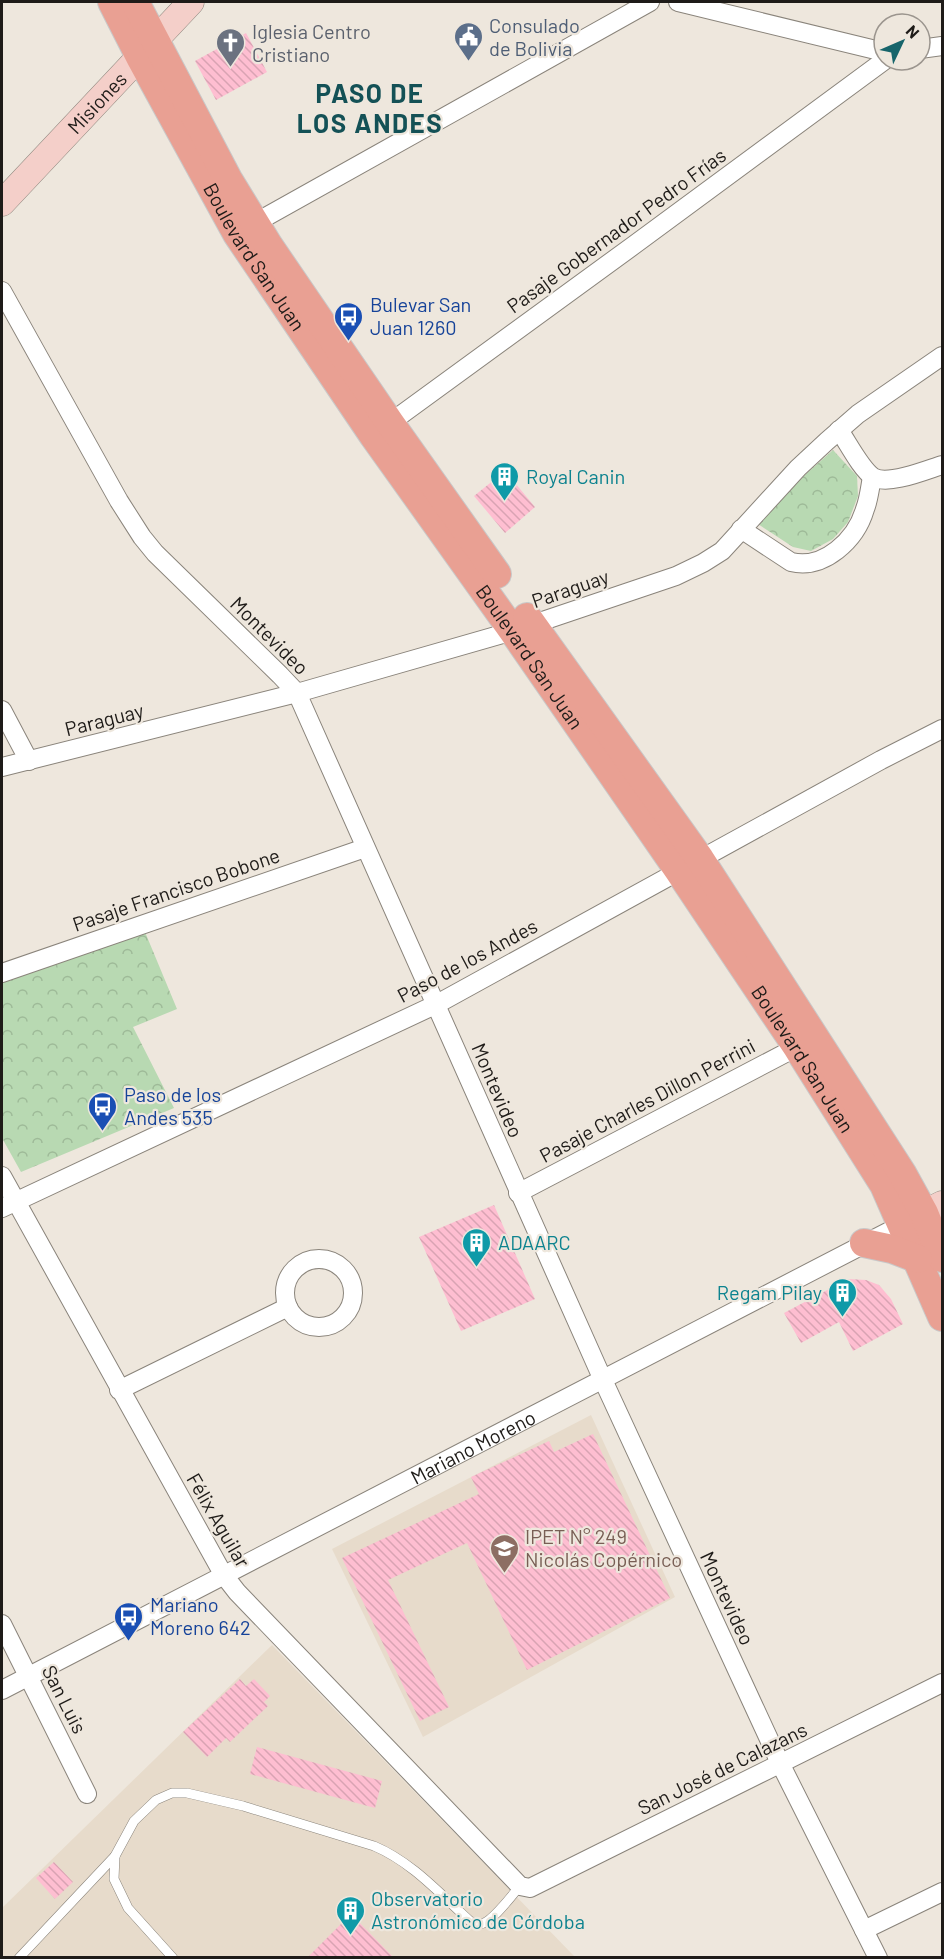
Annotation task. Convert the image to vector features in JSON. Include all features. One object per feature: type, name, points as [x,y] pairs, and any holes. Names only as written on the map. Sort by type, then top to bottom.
[{"type":"main road","name":"Boulevard San Juan","points":[[112,2],[147,48],[246,228],[381,429],[690,865],[902,1173],[923,1213],[942,1317]]},
{"type":"main road","name":"Boulevard San Juan","points":[[135,2],[147,48]]},
{"type":"main road","name":"Boulevard San Juan","points":[[690,865],[797,1047],[884,1185],[923,1213]]},
{"type":"main road","points":[[864,1243],[930,1259]]},
{"type":"street","name":"Misiones","points":[[2,203],[191,2]]},
{"type":"street","points":[[246,228],[650,2]]},
{"type":"street","points":[[678,2],[872,49]]},
{"type":"street","name":"Pasaje Gobernador Pedro Frías","points":[[381,429],[872,70]]},
{"type":"street","name":"Montevideo","points":[[2,291],[119,501],[142,537],[155,553],[297,693],[603,1380],[780,1763],[878,1958]]},
{"type":"street","name":"Paraguay","points":[[2,767],[297,693],[523,627],[676,576],[722,551],[798,468],[858,414],[942,356]]},
{"type":"street","points":[[840,430],[872,477],[884,482],[942,465]]},
{"type":"street","points":[[741,529],[791,562],[800,564],[820,561],[841,548],[855,531],[865,511],[872,477]]},
{"type":"street","points":[[2,710],[29,761]]},
{"type":"street","name":"Paso de los Andes","points":[[9,1204],[437,1004],[881,760],[942,729]]},
{"type":"street","name":"Pasaje Francisco Bobone","points":[[2,973],[365,848]]},
{"type":"street","name":"Pasaje Charles Dillon Perrini","points":[[519,1193],[797,1047]]},
{"type":"street","name":"Félix Aguilar","points":[[2,1176],[9,1204],[119,1390],[223,1574],[237,1592],[520,1886]]},
{"type":"street","name":"Mariano Moreno","points":[[2,1690],[923,1213]]},
{"type":"street","points":[[119,1390],[288,1307]]},
{"type":"street","name":"San Luis","points":[[2,1624],[87,1794]]},
{"type":"street","name":"San José de Calazans","points":[[520,1886],[530,1888],[942,1683]]},
{"type":"street","points":[[864,1930],[942,1892]]},
{"type":"lane","points":[[19,1958],[115,1856],[134,1821],[156,1800],[172,1793],[187,1793],[243,1806],[391,1853],[409,1866],[470,1921],[479,1924],[494,1916],[520,1886]]},
{"type":"lane","points":[[115,1856],[114,1879],[128,1908],[173,1958]]},
{"type":"shaded area","name":"IPET N° 249 Nicolás Copérnico","points":[[591,1415],[675,1597],[423,1737],[332,1549]]},
{"type":"shaded area","points":[[272,1645],[575,1957],[2,1958],[2,1908]]},
{"type":"green space","points":[[833,450],[857,476],[858,496],[848,522],[833,539],[811,551],[793,547],[758,524],[806,474]]},
{"type":"green space","points":[[145,932],[177,1009],[133,1027],[174,1108],[21,1172],[2,1138],[2,983]]},
{"type":"building","name":"Iglesia Centro Cristiano","points":[[246,33],[267,72],[216,100],[195,61]]},
{"type":"building","name":"Royal Canin","points":[[505,471],[535,507],[505,533],[474,496]]},
{"type":"building","name":"ADAARC","points":[[494,1205],[535,1299],[461,1331],[419,1237]]},
{"type":"building","name":"Regam Pilay","points":[[848,1279],[866,1280],[879,1285],[891,1299],[903,1324],[853,1351],[839,1322],[801,1343],[784,1313]]},
{"type":"building","name":"IPET N° 249 Nicolás Copérnico","points":[[593,1434],[670,1598],[527,1670],[467,1543],[388,1580],[449,1707],[420,1721],[342,1558],[479,1494],[471,1477],[549,1441],[554,1452]]},
{"type":"building","points":[[240,1679],[246,1686],[254,1679],[270,1696],[264,1702],[268,1706],[230,1742],[226,1738],[207,1757],[183,1732]]},
{"type":"building","points":[[257,1747],[382,1781],[375,1808],[250,1774]]},
{"type":"building","points":[[54,1862],[73,1882],[55,1899],[36,1878]]},
{"type":"building","name":"Observatorio Astronómico de Córdoba","points":[[351,1914],[394,1958],[307,1958]]},
{"type":"place","name":"Consulado de Bolivia","points":[[468,62]]},
{"type":"place","name":"Iglesia Centro Cristiano","points":[[231,68]]},
{"type":"place","name":"Bulevar San Juan 1260","points":[[349,342]]},
{"type":"place","name":"Royal Canin","points":[[505,502]]},
{"type":"place","name":"Paso de los Andes 535","points":[[103,1132]]},
{"type":"place","name":"ADAARC","points":[[477,1268]]},
{"type":"place","name":"Regam Pilay","points":[[843,1318]]},
{"type":"place","name":"IPET N° 249 Nicolás Copérnico","points":[[504,1574]]},
{"type":"place","name":"Mariano Moreno 642","points":[[129,1642]]},
{"type":"place","name":"Observatorio Astronómico de Córdoba","points":[[350,1936]]},
{"type":"district","name":"PASO DE LOS ANDES","points":[[370,107]]}]
